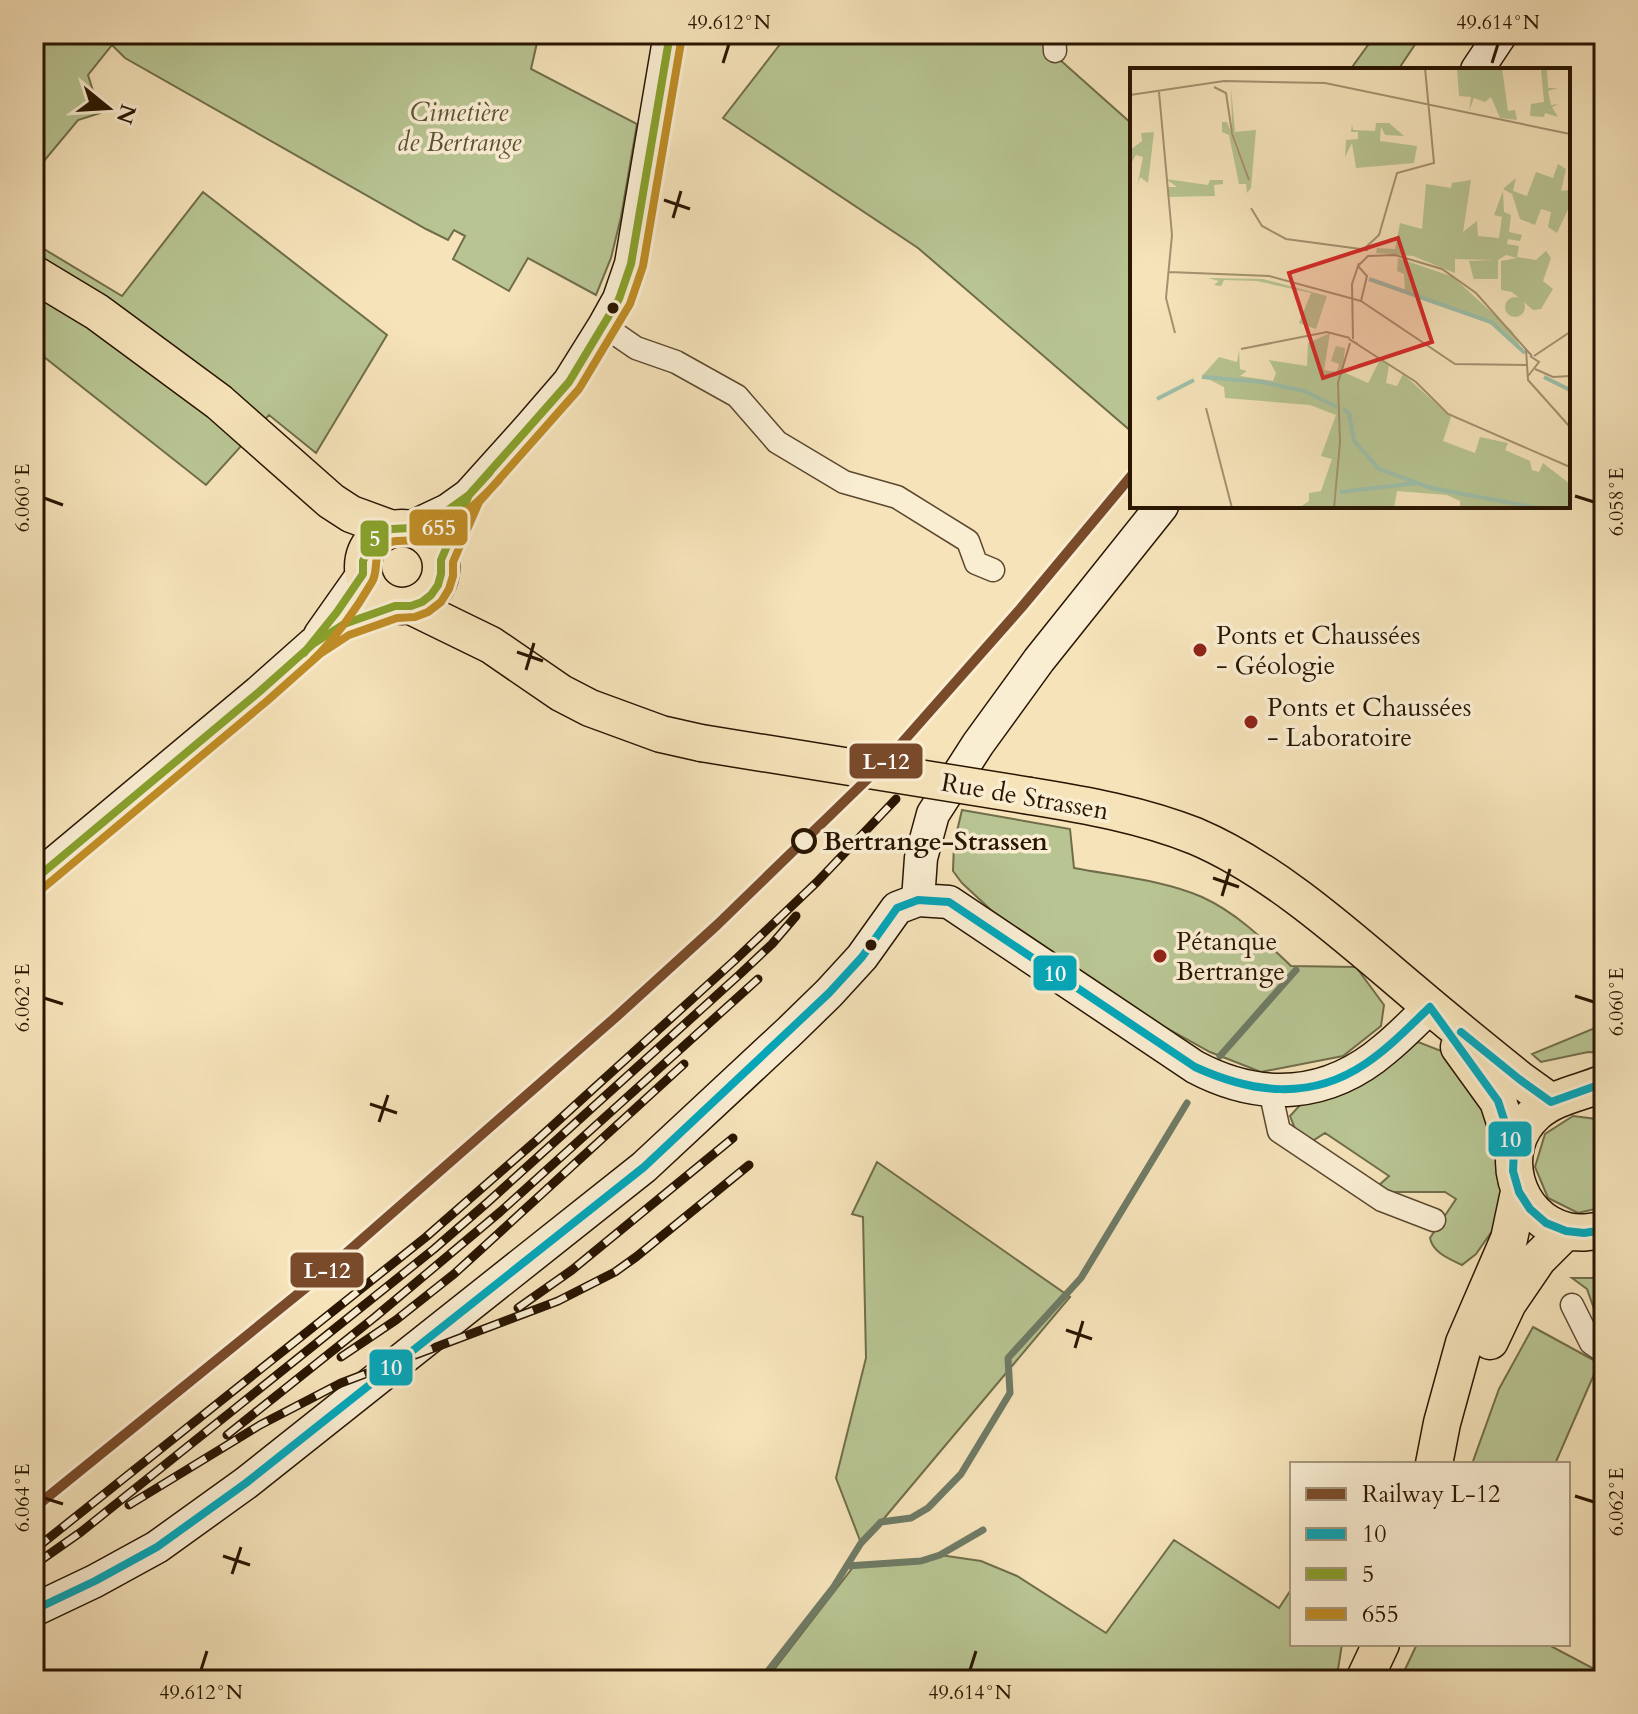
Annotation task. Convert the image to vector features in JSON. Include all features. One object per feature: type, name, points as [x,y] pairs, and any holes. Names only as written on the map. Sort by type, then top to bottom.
[{"type":"main road","points":[[34,274],[97,312],[219,402],[383,545]]},
{"type":"main road","points":[[424,534],[435,546],[441,567],[438,585],[431,595],[422,602],[403,606],[384,603],[374,595],[367,585],[383,545],[424,534]]},
{"type":"main road","name":"Rue de Strassen","points":[[441,567],[463,611],[491,645]]},
{"type":"main road","name":"Rue de Strassen","points":[[403,606],[491,645],[561,693],[590,708],[661,734],[1078,804],[1164,824],[1233,854],[1268,877],[1330,922],[1519,1079],[1582,1094]]},
{"type":"main road","name":"Rue de Strassen","points":[[1430,1007],[1498,1101],[1514,1150],[1513,1171],[1519,1192]]},
{"type":"main road","points":[[1514,1150],[1521,1131],[1533,1115],[1582,1094]]},
{"type":"main road","points":[[1519,1192],[1530,1209],[1546,1223],[1566,1231],[1584,1233],[1604,1230]]},
{"type":"main road","points":[[1436,1462],[1442,1423],[1464,1343],[1509,1239],[1519,1192]]},
{"type":"main road","points":[[1437,1462],[1508,1303],[1538,1259],[1566,1231]]},
{"type":"main road","points":[[1364,1680],[1380,1646]]},
{"type":"street","points":[[313,644],[383,545],[448,510],[469,495],[569,382],[604,326],[619,299],[631,264],[670,34]]},
{"type":"street","points":[[1478,68],[1501,34]]},
{"type":"street","points":[[604,326],[636,348],[676,362],[737,396],[777,442],[844,482],[897,497],[968,541],[976,563],[993,570]]},
{"type":"street","points":[[441,567],[469,495]]},
{"type":"street","points":[[918,900],[921,858],[933,814],[978,744],[1039,660],[1160,508]]},
{"type":"street","points":[[34,880],[313,644],[344,624],[403,606]]},
{"type":"street","points":[[34,1610],[157,1547],[246,1483],[644,1167],[829,993],[862,957],[897,908],[918,900],[949,902],[1195,1067],[1240,1086],[1270,1090],[1312,1087],[1342,1077],[1384,1050],[1430,1007]]},
{"type":"street","points":[[1270,1090],[1279,1131],[1382,1200],[1434,1220]]},
{"type":"street","points":[[1572,1305],[1591,1343],[1604,1352]]},
{"type":"green space","name":"Cimetière de Bertrange","points":[[34,34],[539,34],[531,69],[637,124],[621,217],[611,258],[596,295],[528,258],[509,291],[453,259],[465,236],[454,230],[448,240],[426,229],[125,58],[112,45],[88,75],[100,113],[78,120],[34,173]]},
{"type":"green space","points":[[788,34],[1031,34],[1130,122],[1130,430],[918,248],[723,118]]},
{"type":"green space","points":[[1376,34],[1422,34],[1399,68],[1351,68]]},
{"type":"green space","points":[[203,192],[387,335],[316,453],[269,415],[206,485],[34,349],[34,243],[122,296]]},
{"type":"green space","points":[[962,810],[1070,829],[1074,868],[1155,882],[1202,897],[1238,919],[1291,966],[1356,967],[1384,1005],[1381,1026],[1343,1056],[1261,1072],[1210,1052],[1163,1026],[1031,938],[991,910],[962,883],[953,871],[954,844]]},
{"type":"green space","points":[[1604,1020],[1604,1053],[1588,1052],[1541,1062],[1532,1054],[1600,1026]]},
{"type":"green space","points":[[1418,1042],[1444,1052],[1496,1106],[1506,1193],[1497,1224],[1476,1254],[1462,1265],[1438,1252],[1430,1238],[1456,1199],[1445,1192],[1388,1192],[1377,1187],[1389,1176],[1325,1133],[1311,1142],[1296,1131],[1290,1116],[1301,1104],[1359,1085]]},
{"type":"green space","points":[[1573,1116],[1604,1120],[1604,1207],[1578,1213],[1548,1198],[1535,1167],[1545,1134]]},
{"type":"green space","points":[[877,1162],[1070,1297],[861,1543],[836,1478],[866,1358],[863,1217],[852,1214]]},
{"type":"green space","points":[[1572,1278],[1604,1278],[1604,1337],[1587,1289]]},
{"type":"green space","points":[[1533,1327],[1599,1363],[1556,1462],[1473,1462],[1499,1389]]},
{"type":"green space","points":[[1174,1540],[1279,1608],[1290,1591],[1290,1646],[1342,1646],[1335,1680],[766,1680],[854,1566],[921,1561],[940,1555],[981,1561],[1017,1576],[1106,1633]]},
{"type":"green space","points":[[1416,1646],[1551,1646],[1604,1674],[1604,1680],[1400,1680]]},
{"type":"waterway","points":[[1220,1056],[1296,970]]},
{"type":"waterway","points":[[761,1680],[833,1588],[861,1543],[881,1522],[911,1518],[928,1508],[961,1474],[1010,1393],[1008,1358],[1081,1278],[1187,1103]]},
{"type":"waterway","points":[[847,1566],[921,1561],[940,1555],[983,1530]]},
{"type":"railway","points":[[34,1550],[426,1237],[734,961],[817,882],[896,799]]},
{"type":"railway","points":[[34,1565],[81,1532],[434,1249],[739,975],[796,916]]},
{"type":"railway","points":[[227,1435],[500,1212],[758,979]]},
{"type":"railway","points":[[341,1357],[396,1320],[454,1274],[684,1064]]},
{"type":"railway","points":[[518,1308],[572,1270],[733,1138]]},
{"type":"railway","points":[[129,1505],[260,1425],[341,1383],[558,1301],[615,1272],[749,1165]]},
{"type":"rail line","name":"L-12","points":[[34,1508],[319,1277],[717,925],[885,762],[1021,608],[1130,477]]},
{"type":"transit line","name":"5","points":[[34,880],[313,644],[344,624],[395,606],[411,606],[431,595],[438,585],[441,560],[469,495],[569,382],[619,299],[631,264],[670,34]]},
{"type":"transit line","name":"655","points":[[42,889],[320,654],[349,635],[397,618],[415,617],[441,602],[453,576],[453,562],[479,502],[579,389],[630,304],[643,266],[682,36]]},
{"type":"transit line","name":"5","points":[[304,653],[363,574],[363,561],[373,540],[382,533],[410,528],[448,510],[469,495],[490,472]]},
{"type":"transit line","name":"655","points":[[312,661],[337,634],[366,592],[374,578],[378,555],[386,544],[415,539],[460,516],[499,480]]},
{"type":"transit line","name":"10","points":[[34,1610],[157,1547],[246,1483],[644,1167],[829,993],[862,957],[897,908],[918,900],[949,902],[1195,1067],[1238,1083],[1259,1087],[1302,1088],[1344,1076],[1382,1051],[1430,1007]]},
{"type":"transit line","name":"10","points":[[1430,1007],[1498,1101],[1514,1150],[1513,1171],[1519,1192],[1530,1209],[1546,1223],[1566,1231],[1584,1233],[1604,1230]]},
{"type":"transit line","name":"10","points":[[1461,1032],[1551,1102],[1604,1083]]},
{"type":"place","name":"Ponts et Chaussées - Géologie","points":[[1200,650]]},
{"type":"place","name":"Ponts et Chaussées - Laboratoire","points":[[1251,722]]},
{"type":"place","name":"Bertrange-Strassen","points":[[804,841]]},
{"type":"place","name":"Pétanque Bertrange","points":[[1160,956]]}]
